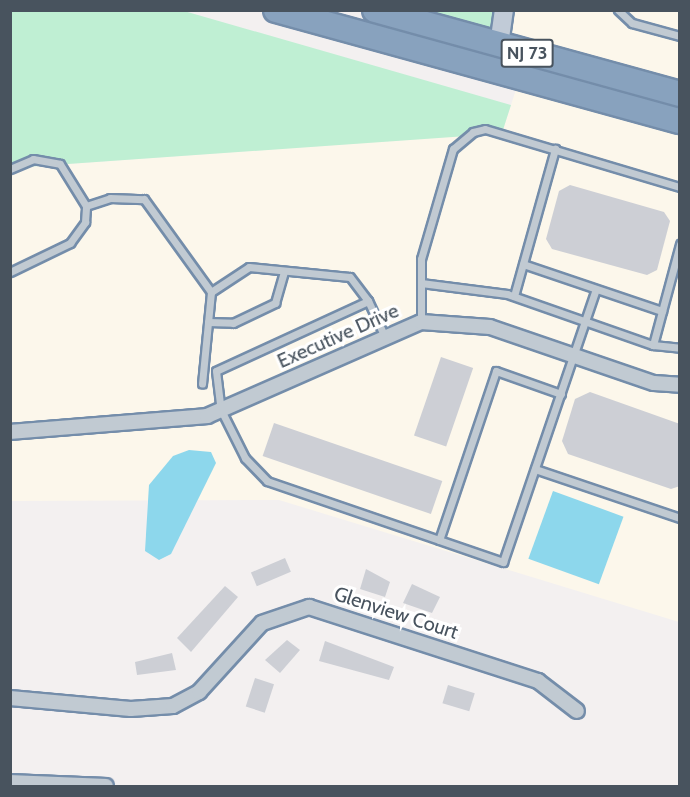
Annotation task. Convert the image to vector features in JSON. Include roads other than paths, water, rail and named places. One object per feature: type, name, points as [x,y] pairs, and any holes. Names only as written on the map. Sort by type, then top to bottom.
[{"type":"highway","name":"NJ 73","points":[[276,10],[680,121]]},
{"type":"highway","name":"NJ 73","points":[[375,10],[680,94]]},
{"type":"highway","points":[[451,58],[483,60],[499,45]]},
{"type":"street","points":[[499,45],[504,10]]},
{"type":"street","name":"Executive Drive","points":[[10,432],[171,422],[221,410],[384,336],[422,322],[490,327],[654,383],[680,385]]},
{"type":"street","name":"Glenview Court","points":[[10,698],[131,709],[173,706],[199,692],[262,623],[309,607],[538,681],[577,711]]},
{"type":"street","points":[[10,782],[106,786]]},
{"type":"lane","points":[[618,10],[632,23],[680,36]]},
{"type":"lane","points":[[422,322],[421,283],[424,248],[453,149],[462,139],[486,129],[680,187]]},
{"type":"lane","points":[[514,296],[555,149]]},
{"type":"lane","points":[[10,169],[33,159],[60,164],[86,206],[85,222],[70,243],[10,272]]},
{"type":"lane","points":[[86,206],[110,198],[144,199],[211,292],[202,384]]},
{"type":"lane","points":[[653,345],[680,244]]},
{"type":"lane","points":[[523,264],[662,311]]},
{"type":"lane","points":[[211,292],[240,269],[350,277],[368,301],[384,336]]},
{"type":"lane","points":[[208,322],[233,323],[276,303],[284,272]]},
{"type":"lane","points":[[421,283],[514,296],[653,345],[680,348]]},
{"type":"lane","points":[[368,301],[216,371],[221,410],[245,458],[267,481],[503,562],[597,289]]},
{"type":"lane","points":[[439,540],[496,371],[561,394]]},
{"type":"lane","points":[[535,469],[680,519]]},
{"type":"water","points":[[189,450],[211,452],[216,463],[171,554],[159,560],[145,551],[149,485],[173,456]]},
{"type":"water","points":[[553,491],[623,517],[599,584],[528,559]]}]
